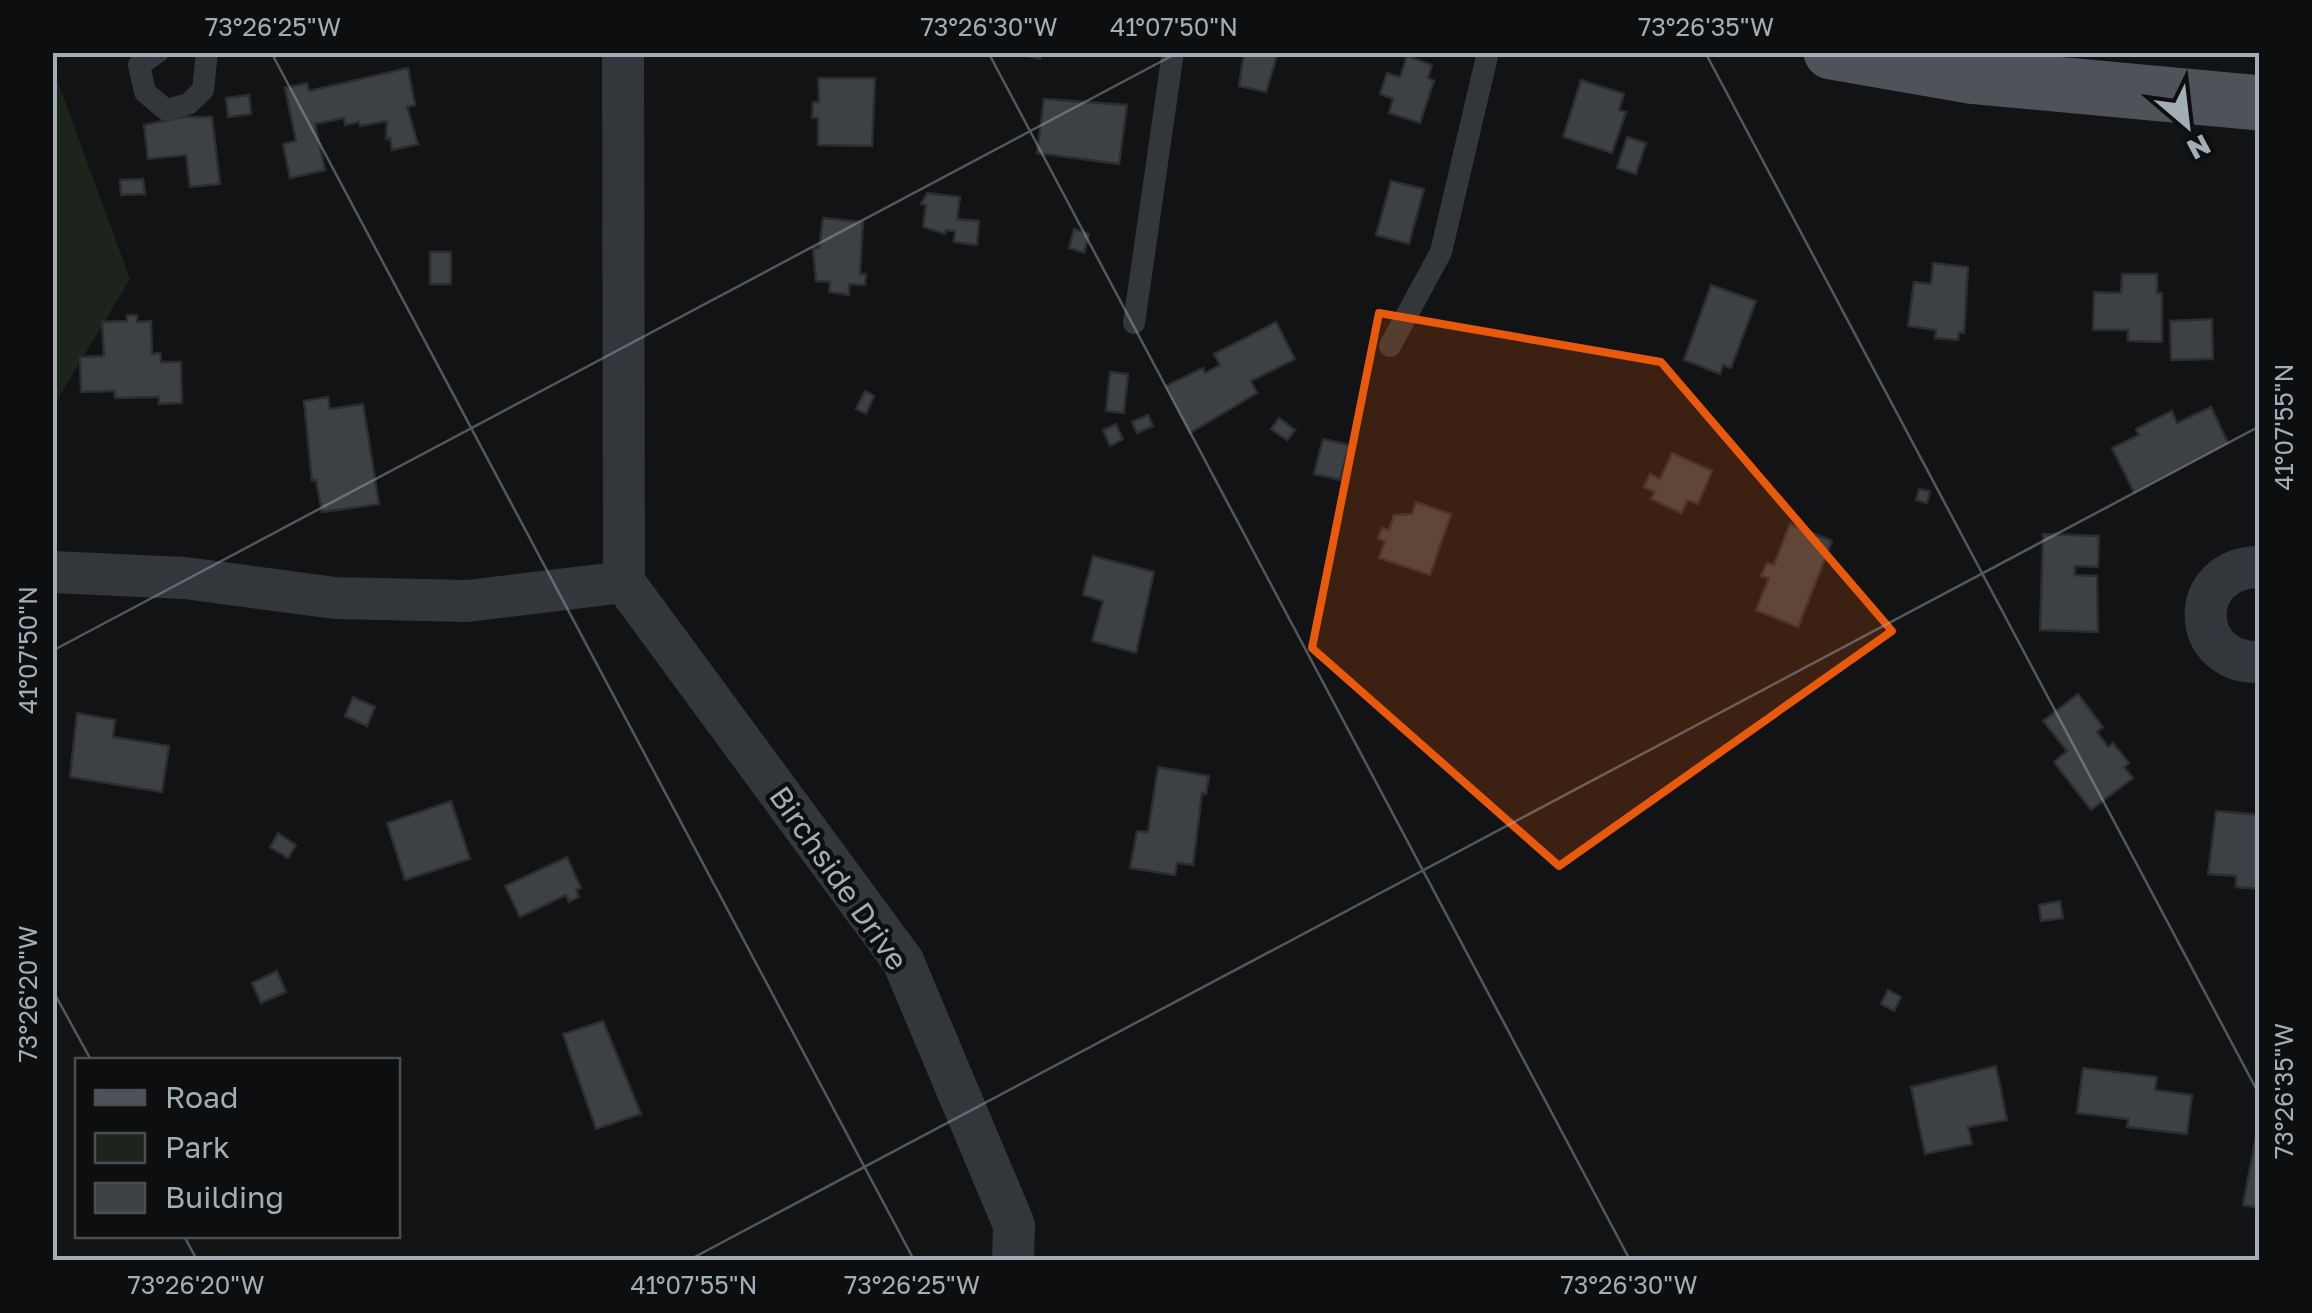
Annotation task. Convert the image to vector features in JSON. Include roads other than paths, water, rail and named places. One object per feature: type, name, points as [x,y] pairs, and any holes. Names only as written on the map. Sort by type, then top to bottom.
[{"type":"main road","points":[[1831,52],[1969,76],[2260,103]]},
{"type":"street","points":[[52,572],[185,578],[335,598],[448,600],[624,582],[623,52]]},
{"type":"street","points":[[2260,568],[2243,567],[2226,575],[2212,588],[2205,606],[2206,625],[2213,642],[2227,656],[2244,663],[2260,662]]},
{"type":"street","name":"Birchside Drive","points":[[624,582],[904,961],[1014,1225],[1013,1260]]},
{"type":"lane","points":[[158,52],[138,64],[145,92],[166,110],[188,104],[203,90],[207,52]]},
{"type":"lane","points":[[1134,323],[1174,52]]},
{"type":"lane","points":[[1390,346],[1441,252],[1488,52]]}]
